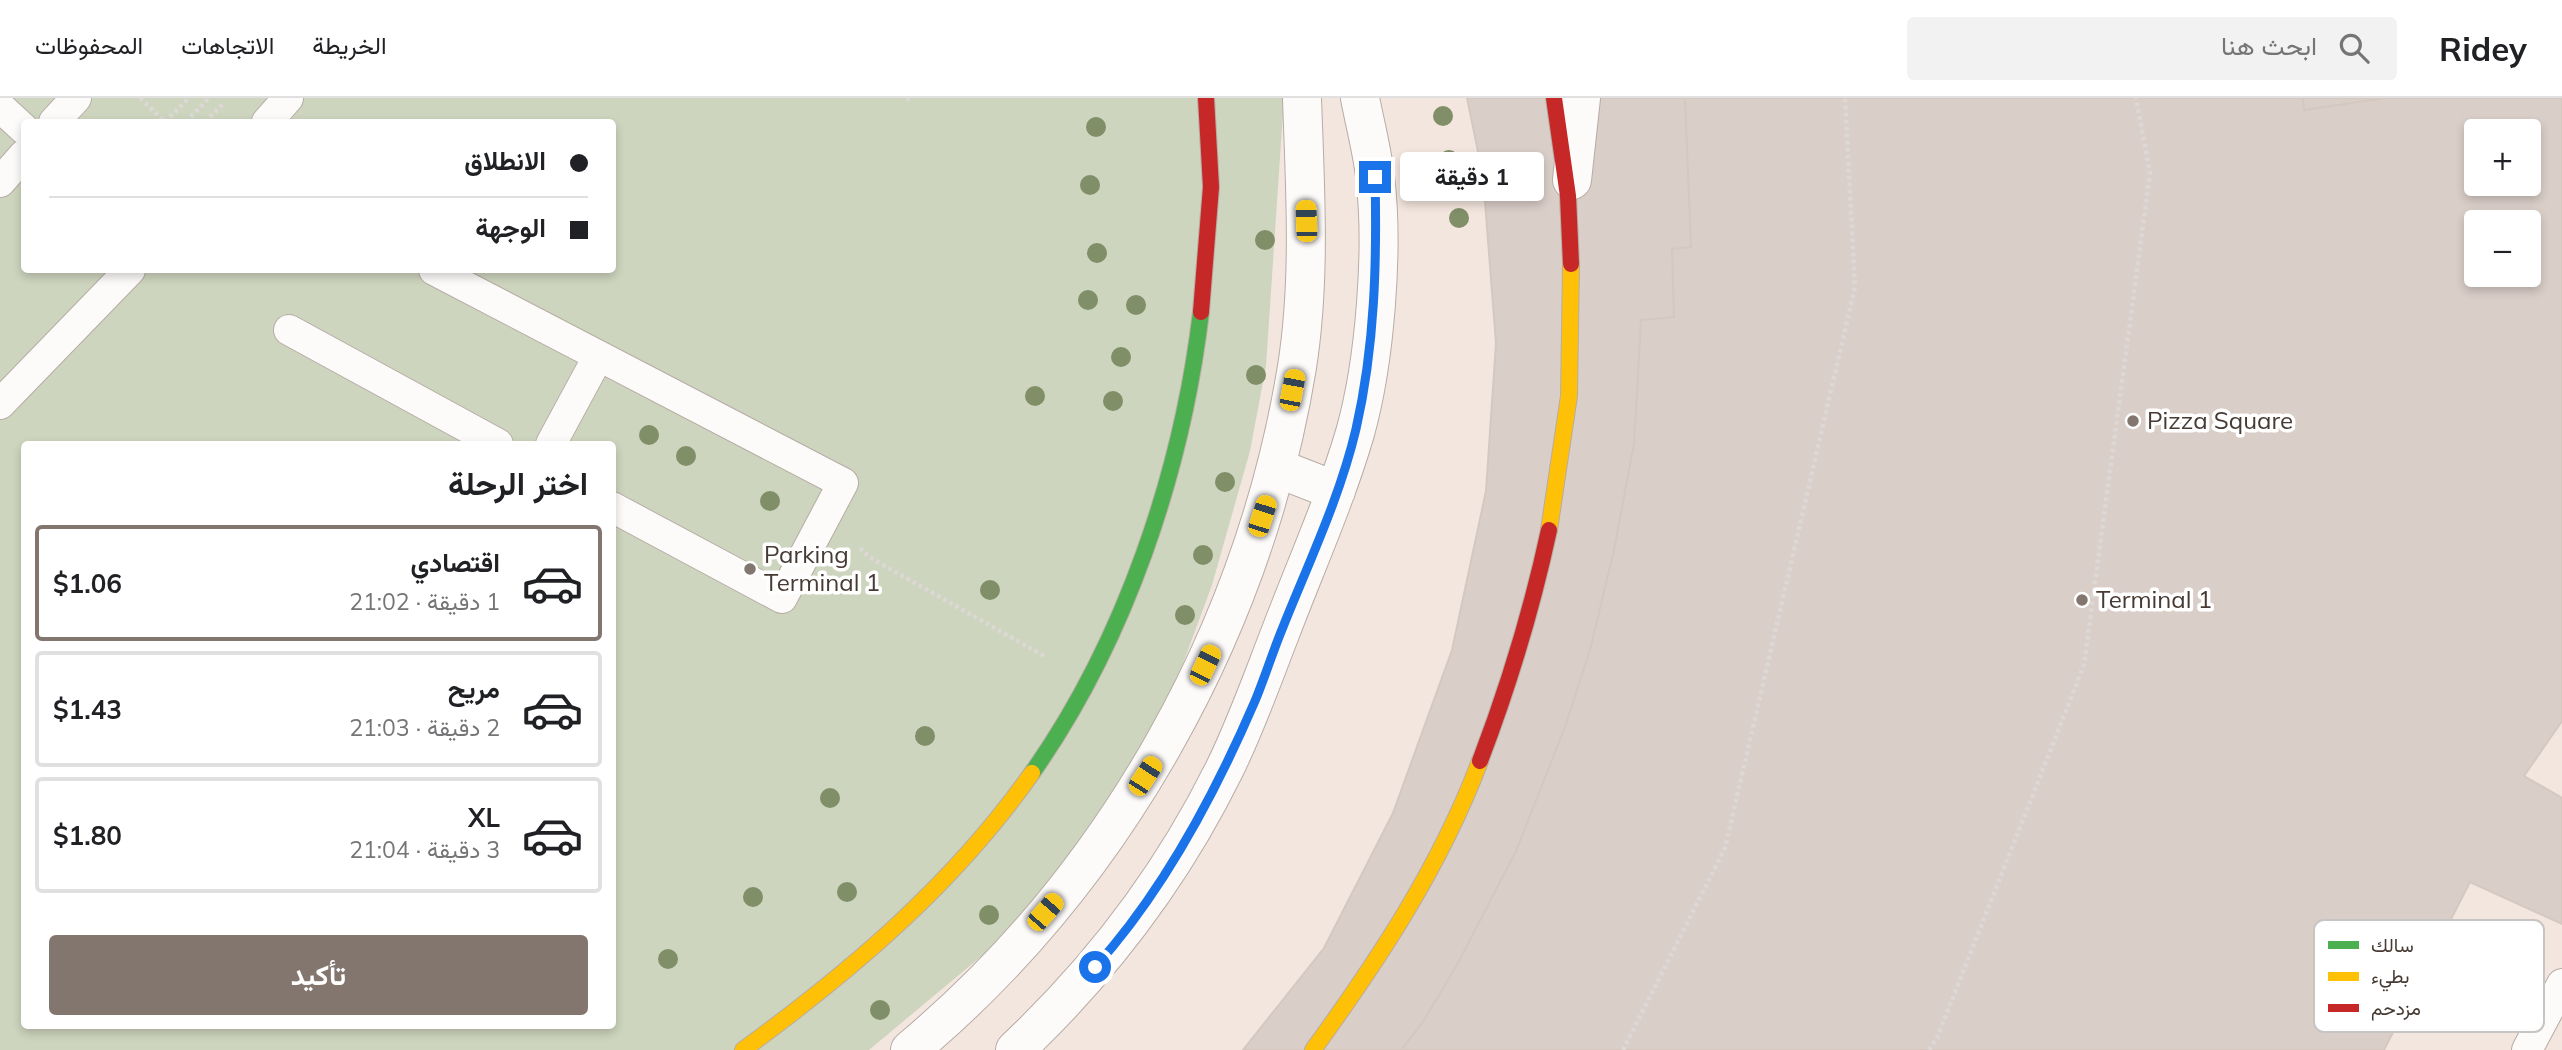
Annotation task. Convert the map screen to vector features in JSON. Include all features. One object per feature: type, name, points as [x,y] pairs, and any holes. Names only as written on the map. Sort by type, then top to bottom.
[{"type":"street","points":[[743,1050],[829,986],[880,941],[977,843],[1049,749],[1089,682],[1151,527],[1178,429],[1196,344],[1207,260],[1211,187],[1206,98]]},
{"type":"street","points":[[910,1050],[997,967],[1060,894],[1118,817],[1171,735],[1216,641],[1246,565],[1277,468],[1297,364],[1307,246],[1303,98]]},
{"type":"street","points":[[1015,1050],[1051,1016],[1110,951],[1172,861],[1230,757],[1336,491],[1356,430],[1367,368],[1374,304],[1375,177],[1360,98]]},
{"type":"street","points":[[1313,1050],[1370,973],[1429,875],[1478,771],[1517,663],[1546,552],[1567,424],[1572,324],[1569,210],[1554,98]]},
{"type":"street","points":[[1569,210],[1581,98]]},
{"type":"street","points":[[1277,468],[1336,491]]},
{"type":"lane","points":[[57,119],[76,98]]},
{"type":"lane","points":[[270,119],[288,98]]},
{"type":"lane","points":[[0,107],[21,126]]},
{"type":"lane","points":[[0,182],[21,158]]},
{"type":"lane","points":[[0,404],[128,273]]},
{"type":"lane","points":[[440,273],[844,484],[782,598],[616,509]]},
{"type":"lane","points":[[289,330],[492,441]]},
{"type":"lane","points":[[553,441],[598,358]]},
{"type":"lane","points":[[2544,1018],[2562,984]]},
{"type":"lane","points":[[2527,1050],[2537,1032]]},
{"type":"path","points":[[140,98],[162,119]]},
{"type":"path","points":[[168,119],[189,98]]},
{"type":"path","points":[[189,119],[209,98]]},
{"type":"path","points":[[208,119],[228,98]]},
{"type":"path","points":[[906,99],[912,98]]},
{"type":"path","points":[[1623,1050],[1725,848],[1854,288],[1845,98]]},
{"type":"path","points":[[1929,1050],[1937,1038],[2084,665],[2150,173],[2136,98]]},
{"type":"green space","points":[[0,98],[1284,98],[1266,366],[1250,451],[1212,585],[1178,677],[1139,755],[1051,884],[990,949],[869,1050],[0,1050]]},
{"type":"building","points":[[1467,98],[1685,98],[1691,247],[1672,249],[1674,317],[1641,320],[1634,444],[1614,550],[1590,650],[1565,727],[1516,851],[1458,963],[1423,1022],[1401,1050],[1243,1050],[1324,948],[1393,813],[1452,650],[1486,491],[1496,343],[1483,176]]},
{"type":"building","name":"Terminal 1","points":[[1685,98],[2303,98],[2304,110],[2385,98],[2562,98],[2562,721],[2524,776],[2562,798],[2562,924],[2470,882],[2451,920],[2314,920],[2314,1032],[2393,1032],[2384,1050],[1401,1050],[1423,1022],[1458,963],[1516,851],[1565,727],[1590,650],[1614,550],[1634,444],[1641,320],[1674,317],[1672,249],[1691,247]]},
{"type":"building","points":[[2303,98],[2385,98],[2304,110]]},
{"type":"traffic: fast","points":[[1032,773],[1095,668],[1144,553],[1180,433],[1201,312]]},
{"type":"traffic: slow","points":[[1549,530],[1569,396],[1571,264]]},
{"type":"traffic: slow","points":[[1313,1050],[1384,947],[1427,875],[1480,761]]},
{"type":"traffic: slow","points":[[743,1050],[823,989],[899,924],[969,852],[1002,814],[1032,773]]},
{"type":"traffic: jam","points":[[1201,312],[1211,187],[1206,98]]},
{"type":"traffic: jam","points":[[1554,98],[1568,196],[1571,264]]},
{"type":"traffic: jam","points":[[1480,761],[1519,647],[1549,530]]},
{"type":"place","name":"Pizza Square","points":[[2133,421]]},
{"type":"place","name":"Parking Terminal 1","points":[[750,569]]},
{"type":"place","name":"Terminal 1","points":[[2082,600]]},
{"type":"route","points":[[1095,967],[1110,951],[1165,872],[1224,769],[1311,561],[1336,491],[1356,430],[1367,368],[1377,240],[1375,177]]}]
